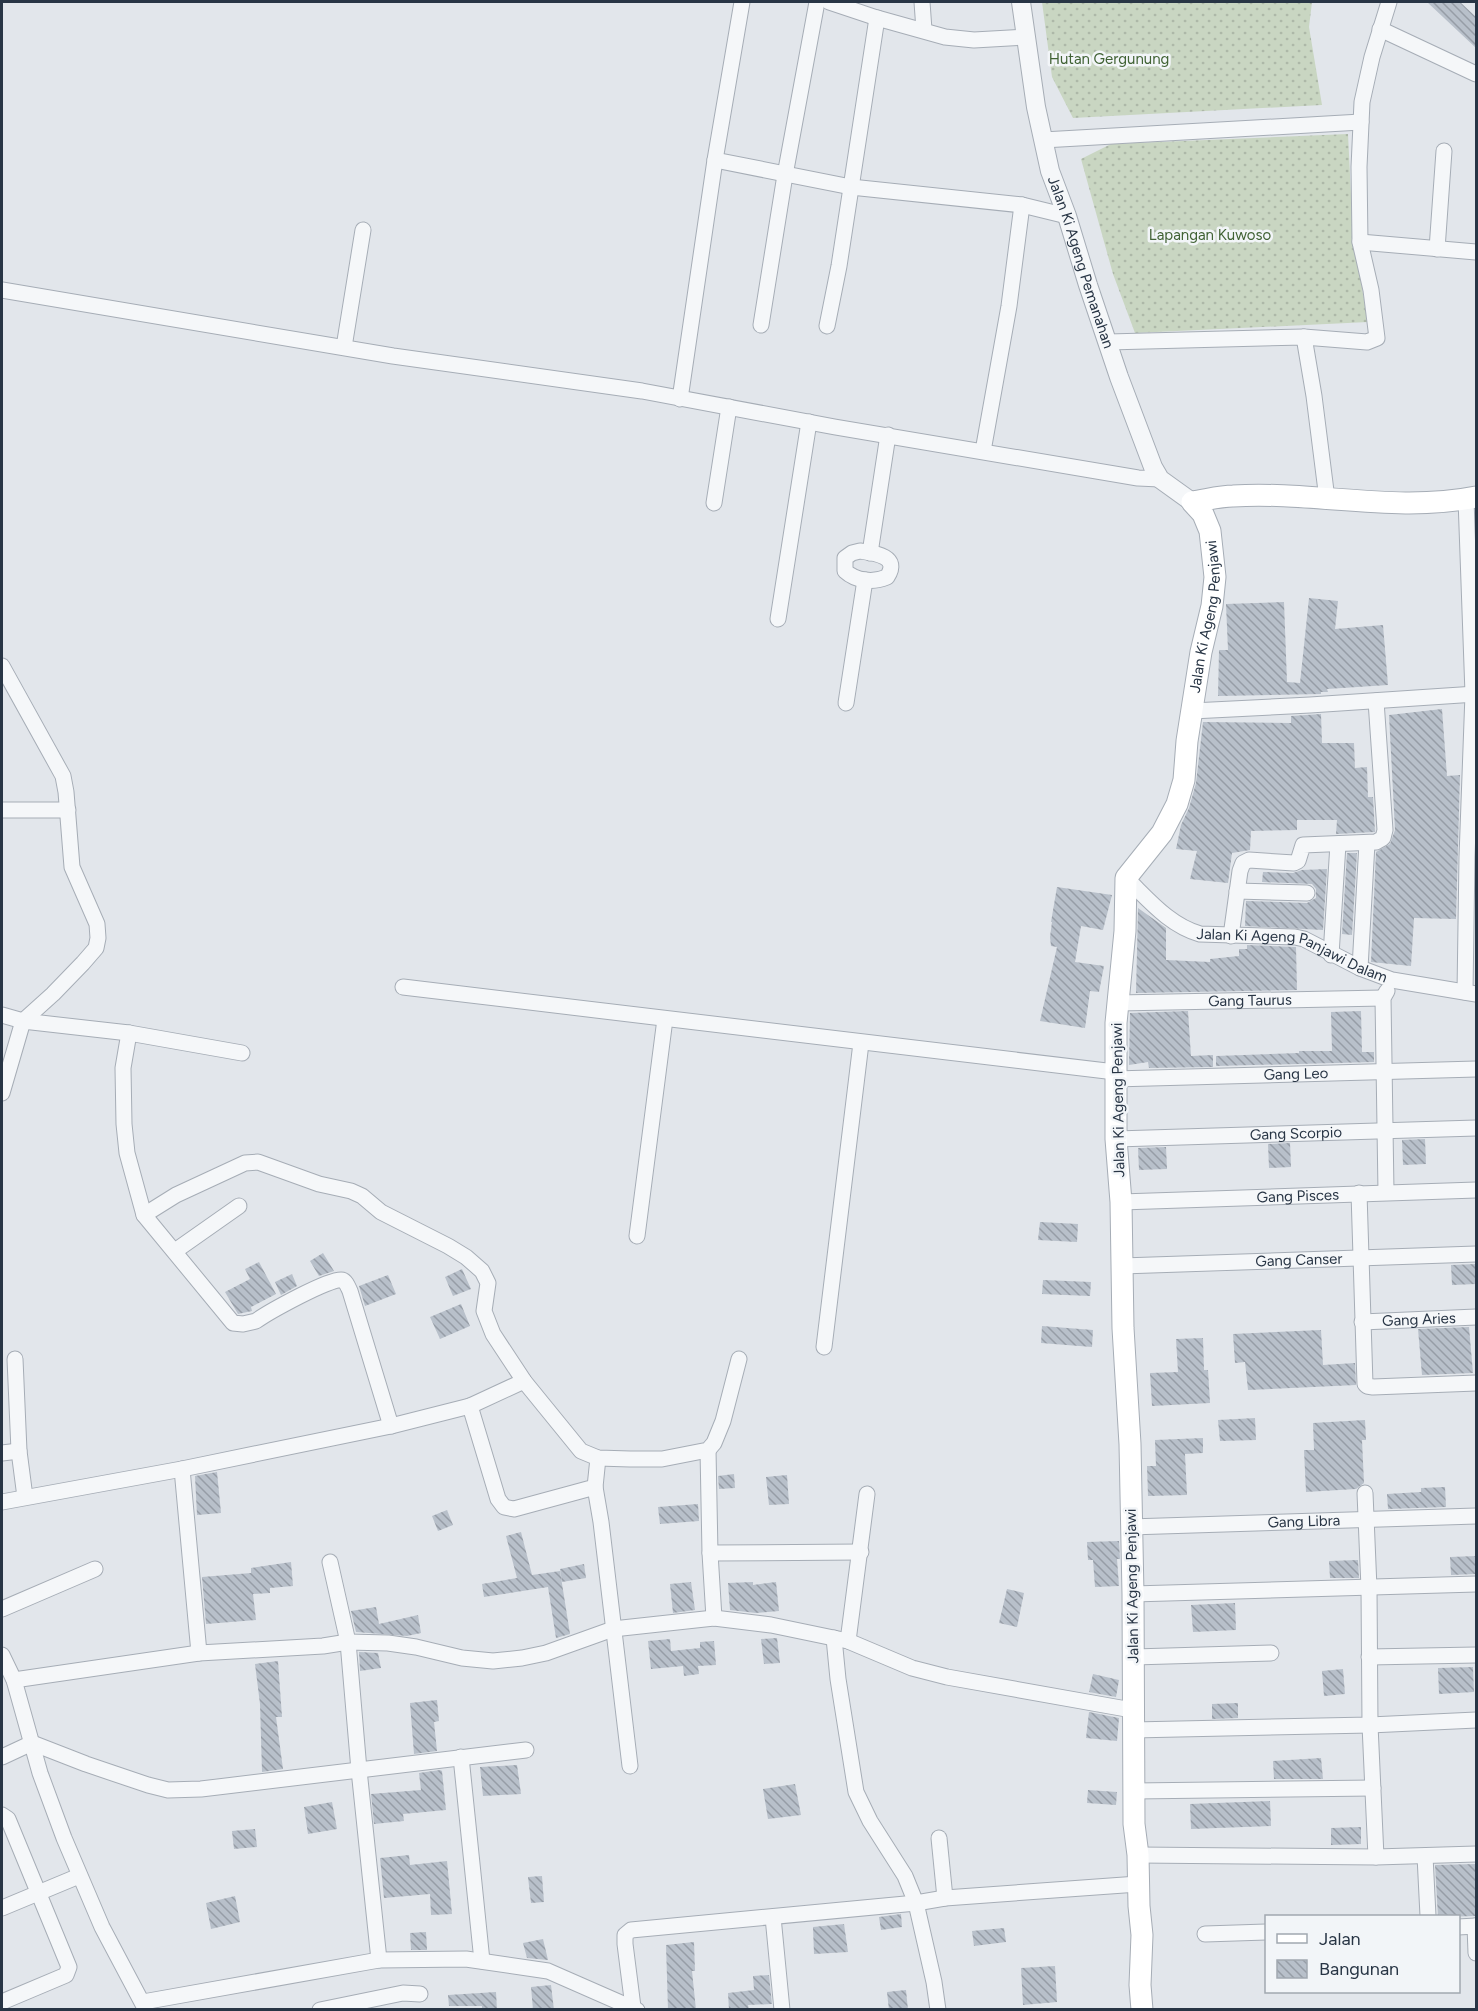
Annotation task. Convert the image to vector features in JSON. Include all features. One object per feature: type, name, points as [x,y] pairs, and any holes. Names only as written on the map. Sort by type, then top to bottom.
[{"type":"main road","points":[[1192,502],[1232,496],[1423,502],[1471,498]]},
{"type":"main road","name":"Jalan Ki Ageng Penjawi","points":[[1142,2010],[1140,1985],[1142,1935],[1134,1824],[1130,1444],[1123,1328],[1121,1202],[1114,1076],[1125,931],[1126,878],[1162,833],[1178,804],[1184,780],[1187,741],[1201,652],[1212,606],[1215,577],[1210,531],[1203,514],[1192,502]]},
{"type":"street","points":[[680,399],[715,160],[742,2]]},
{"type":"street","points":[[761,324],[785,175],[817,2]]},
{"type":"street","points":[[829,2],[945,37],[974,40],[1026,37]]},
{"type":"street","points":[[922,2],[924,30]]},
{"type":"street","name":"Jalan Ki Ageng Pemanahan","points":[[1021,2],[1050,171],[1067,216],[1088,285],[1143,445],[1160,478],[1192,502]]},
{"type":"street","points":[[1108,342],[1304,337],[1367,342],[1377,338],[1371,290],[1360,242],[1359,167],[1365,91],[1389,2]]},
{"type":"street","points":[[827,326],[839,266],[877,18]]},
{"type":"street","points":[[1380,29],[1476,74]]},
{"type":"street","points":[[1043,140],[1361,122]]},
{"type":"street","points":[[1437,249],[1444,151]]},
{"type":"street","points":[[715,160],[851,187],[1022,205],[1067,216]]},
{"type":"street","points":[[983,451],[1009,306],[1022,205]]},
{"type":"street","points":[[344,347],[363,230]]},
{"type":"street","points":[[1360,242],[1476,252]]},
{"type":"street","points":[[2,291],[344,347],[598,385],[1138,478],[1160,478]]},
{"type":"street","points":[[1304,337],[1327,499]]},
{"type":"street","points":[[714,503],[729,407]]},
{"type":"street","points":[[778,619],[809,422]]},
{"type":"street","points":[[870,553],[888,435]]},
{"type":"street","points":[[1471,498],[1475,694],[1471,993]]},
{"type":"street","points":[[852,553],[870,553],[888,559],[891,565],[887,578],[865,580],[849,576],[845,571],[845,558],[852,553]]},
{"type":"street","points":[[846,703],[865,580]]},
{"type":"street","points":[[2,1093],[23,1021],[54,994],[83,963],[96,948],[98,938],[97,924],[72,867],[65,784],[59,768],[3,673]]},
{"type":"street","points":[[1192,711],[1475,694]]},
{"type":"street","points":[[1231,936],[1243,863],[1250,860],[1294,863],[1300,857],[1303,845],[1367,843],[1383,838],[1385,830],[1376,701]]},
{"type":"street","points":[[2,810],[68,810]]},
{"type":"street","points":[[1360,968],[1367,843]]},
{"type":"street","points":[[1331,955],[1338,844]]},
{"type":"street","name":"Jalan Ki Ageng Panjawi Dalam","points":[[1126,878],[1174,923],[1186,930],[1200,934],[1231,936],[1295,937],[1304,939],[1360,968],[1392,980],[1471,993]]},
{"type":"street","points":[[1237,891],[1307,893]]},
{"type":"street","points":[[1386,1192],[1384,1131],[1386,1072],[1383,998],[1392,980]]},
{"type":"street","name":"Gang Leo","points":[[403,987],[861,1042],[1114,1076],[1476,1069]]},
{"type":"street","name":"Gang Taurus","points":[[1118,1003],[1383,998]]},
{"type":"street","points":[[2,1015],[23,1021],[129,1033],[242,1053]]},
{"type":"street","points":[[637,1236],[665,1019]]},
{"type":"street","points":[[129,1033],[123,1068],[124,1124],[127,1153],[144,1215],[227,1317],[239,1325],[256,1321],[326,1283],[344,1281],[350,1291],[391,1426]]},
{"type":"street","points":[[824,1347],[861,1042]]},
{"type":"street","name":"Gang Scorpio","points":[[1116,1139],[1476,1128]]},
{"type":"street","points":[[144,1215],[176,1195],[245,1163],[258,1162],[310,1181],[362,1196],[381,1212],[448,1246],[483,1271],[488,1283],[484,1305],[486,1318],[493,1334],[524,1380],[580,1451],[598,1458],[662,1459],[708,1450],[714,1443],[723,1421],[739,1359]]},
{"type":"street","name":"Gang Pisces","points":[[1121,1202],[1476,1190]]},
{"type":"street","points":[[1359,1193],[1362,1322],[1367,1386],[1476,1383]]},
{"type":"street","points":[[175,1251],[239,1206]]},
{"type":"street","name":"Gang Canser","points":[[1122,1266],[1476,1254]]},
{"type":"street","name":"Gang Aries","points":[[1362,1322],[1476,1317]]},
{"type":"street","points":[[15,1359],[20,1451],[26,1497]]},
{"type":"street","points":[[2,1502],[182,1469],[391,1426],[470,1406],[524,1380]]},
{"type":"street","points":[[470,1406],[498,1499],[504,1507],[514,1509],[595,1487]]},
{"type":"street","points":[[708,1450],[714,1618]]},
{"type":"street","points":[[2,1453],[20,1451]]},
{"type":"street","points":[[598,1458],[595,1487],[630,1766]]},
{"type":"street","points":[[182,1469],[199,1653]]},
{"type":"street","points":[[1365,1493],[1369,1588],[1370,1725],[1376,1857]]},
{"type":"street","points":[[867,1494],[861,1552],[841,1640],[838,1679],[856,1792],[870,1821],[905,1876],[916,1903],[938,2010]]},
{"type":"street","name":"Gang Libra","points":[[1130,1527],[1476,1516]]},
{"type":"street","points":[[710,1553],[861,1552]]},
{"type":"street","points":[[330,1562],[348,1642],[379,1960]]},
{"type":"street","points":[[2,1609],[95,1569]]},
{"type":"street","points":[[1133,1594],[1476,1584]]},
{"type":"street","points":[[14,1680],[199,1653],[323,1646],[348,1642],[397,1644],[462,1658],[493,1661],[546,1653],[613,1629],[714,1618],[771,1625],[841,1640],[912,1668],[1132,1720],[1370,1725],[1476,1720]]},
{"type":"street","points":[[1134,1657],[1271,1653]]},
{"type":"street","points":[[2,1655],[14,1680],[49,1802],[102,1927],[144,2006],[379,1960],[482,1961],[548,1971],[635,2008]]},
{"type":"street","points":[[1369,1658],[1476,1655]]},
{"type":"street","points":[[2,1757],[32,1743],[86,1764],[168,1790],[201,1789],[526,1750]]},
{"type":"street","points":[[461,1757],[482,1961]]},
{"type":"street","points":[[1134,1791],[1373,1788]]},
{"type":"street","points":[[2,1815],[8,1818],[69,1967],[66,1975],[2,2002]]},
{"type":"street","points":[[939,1838],[945,1898]]},
{"type":"street","points":[[635,2008],[625,1944],[627,1932],[631,1930],[916,1903],[1138,1869],[1476,1854]]},
{"type":"street","points":[[1425,1856],[1428,1915]]},
{"type":"street","points":[[2,1908],[79,1876]]},
{"type":"street","points":[[773,1917],[782,2010]]},
{"type":"street","points":[[1460,1927],[1476,1926],[1476,1953]]},
{"type":"street","points":[[1205,1934],[1265,1932]]},
{"type":"street","points":[[320,2010],[346,2007],[403,1993],[420,1994]]},
{"type":"green space","name":"Hutan Gergunung","points":[[1042,2],[1312,2],[1309,27],[1322,105],[1073,118],[1052,77]]},
{"type":"green space","name":"Lapangan Kuwoso","points":[[1348,134],[1353,236],[1368,322],[1135,333],[1113,274],[1081,159],[1111,144]]},
{"type":"building","points":[[1427,2],[1460,2],[1476,17],[1476,48]]},
{"type":"building","points":[[1309,598],[1338,601],[1335,629],[1383,625],[1388,685],[1327,689],[1328,692],[1321,692],[1321,694],[1218,696],[1219,650],[1228,650],[1226,604],[1284,602],[1287,682],[1300,683]]},
{"type":"building","points":[[1442,709],[1447,776],[1460,775],[1456,919],[1414,918],[1411,966],[1371,962],[1376,852],[1390,844],[1395,830],[1389,715]]},
{"type":"building","points":[[1321,714],[1322,743],[1354,743],[1355,768],[1367,767],[1368,797],[1373,797],[1375,832],[1336,834],[1337,820],[1297,820],[1297,830],[1251,831],[1250,850],[1232,853],[1228,883],[1190,879],[1197,851],[1176,849],[1181,825],[1189,808],[1196,783],[1203,722],[1291,723],[1291,716]]},
{"type":"building","points":[[1347,853],[1357,853],[1352,935],[1342,934]]},
{"type":"building","points":[[1327,869],[1323,930],[1245,926],[1246,901],[1307,903],[1316,898],[1316,889],[1312,884],[1262,882],[1263,872],[1293,873],[1302,870]]},
{"type":"building","points":[[1057,887],[1112,895],[1103,930],[1081,926],[1075,962],[1104,966],[1099,992],[1090,991],[1085,1028],[1040,1021],[1057,947],[1051,946],[1050,937]]},
{"type":"building","points":[[1138,908],[1166,928],[1166,960],[1210,962],[1210,959],[1239,956],[1239,949],[1247,949],[1247,945],[1296,947],[1297,990],[1136,993]]},
{"type":"building","points":[[1188,1011],[1191,1056],[1213,1055],[1213,1067],[1149,1068],[1148,1062],[1129,1065],[1130,1013]]},
{"type":"building","points":[[1361,1011],[1362,1052],[1374,1052],[1374,1062],[1216,1066],[1216,1056],[1332,1051],[1331,1012]]},
{"type":"building","points":[[1425,1139],[1426,1164],[1403,1165],[1402,1140]]},
{"type":"building","points":[[1290,1143],[1291,1167],[1269,1168],[1268,1144]]},
{"type":"building","points":[[1166,1147],[1167,1169],[1139,1170],[1138,1148]]},
{"type":"building","points":[[1040,1222],[1078,1224],[1077,1242],[1038,1240]]},
{"type":"building","points":[[323,1253],[334,1271],[319,1276],[310,1261]]},
{"type":"building","points":[[259,1262],[276,1294],[251,1307],[252,1311],[238,1314],[225,1292],[250,1279],[245,1269]]},
{"type":"building","points":[[1476,1264],[1476,1284],[1452,1285],[1451,1265]]},
{"type":"building","points":[[462,1269],[471,1289],[453,1296],[445,1277]]},
{"type":"building","points":[[292,1274],[297,1286],[281,1295],[275,1282]]},
{"type":"building","points":[[388,1275],[396,1294],[365,1306],[359,1286]]},
{"type":"building","points":[[1043,1280],[1091,1282],[1090,1296],[1042,1294]]},
{"type":"building","points":[[461,1304],[470,1326],[440,1339],[430,1317]]},
{"type":"building","points":[[1042,1326],[1093,1330],[1092,1347],[1041,1343]]},
{"type":"building","points":[[1469,1327],[1473,1373],[1422,1375],[1418,1329]]},
{"type":"building","points":[[1321,1330],[1323,1365],[1355,1363],[1356,1385],[1248,1390],[1245,1362],[1235,1363],[1233,1334]]},
{"type":"building","points":[[1203,1338],[1204,1370],[1208,1370],[1210,1403],[1152,1406],[1150,1373],[1178,1372],[1176,1339]]},
{"type":"building","points":[[1255,1418],[1256,1440],[1220,1441],[1218,1420]]},
{"type":"building","points":[[1365,1420],[1366,1440],[1362,1440],[1364,1483],[1356,1489],[1306,1492],[1304,1450],[1314,1450],[1313,1423]]},
{"type":"building","points":[[1203,1438],[1203,1453],[1185,1454],[1187,1495],[1148,1496],[1147,1466],[1156,1466],[1155,1440]]},
{"type":"building","points":[[217,1472],[221,1513],[197,1515],[195,1476]]},
{"type":"building","points":[[734,1474],[735,1488],[719,1489],[718,1476]]},
{"type":"building","points":[[787,1475],[789,1504],[769,1505],[766,1477]]},
{"type":"building","points":[[1445,1487],[1446,1507],[1388,1509],[1387,1494],[1421,1492],[1421,1488]]},
{"type":"building","points":[[698,1504],[699,1521],[660,1524],[658,1507]]},
{"type":"building","points":[[447,1510],[453,1525],[438,1531],[432,1516]]},
{"type":"building","points":[[521,1532],[532,1575],[560,1571],[570,1634],[556,1638],[548,1587],[484,1597],[482,1584],[517,1578],[506,1536]]},
{"type":"building","points":[[1119,1541],[1120,1559],[1117,1559],[1119,1586],[1095,1587],[1093,1560],[1088,1560],[1087,1542]]},
{"type":"building","points":[[1476,1556],[1476,1574],[1451,1575],[1450,1557]]},
{"type":"building","points":[[1358,1560],[1359,1578],[1330,1578],[1329,1561]]},
{"type":"building","points":[[291,1562],[293,1586],[270,1588],[270,1593],[253,1594],[256,1620],[206,1624],[202,1577],[251,1573],[251,1568]]},
{"type":"building","points":[[584,1564],[586,1578],[562,1582],[560,1569]]},
{"type":"building","points":[[691,1582],[695,1610],[673,1613],[670,1584]]},
{"type":"building","points":[[753,1582],[753,1585],[776,1582],[779,1611],[756,1613],[730,1610],[728,1583]]},
{"type":"building","points":[[1007,1589],[1024,1593],[1017,1627],[999,1623]]},
{"type":"building","points":[[1235,1603],[1236,1630],[1193,1632],[1191,1605]]},
{"type":"building","points":[[376,1607],[379,1624],[418,1615],[421,1633],[407,1636],[356,1632],[351,1611]]},
{"type":"building","points":[[777,1638],[780,1663],[764,1664],[761,1639]]},
{"type":"building","points":[[670,1639],[671,1651],[700,1648],[700,1642],[714,1641],[716,1665],[698,1666],[699,1674],[684,1676],[683,1666],[651,1669],[648,1641]]},
{"type":"building","points":[[359,1652],[378,1653],[381,1668],[360,1671]]},
{"type":"building","points":[[278,1661],[282,1717],[276,1717],[283,1769],[262,1772],[260,1704],[255,1664]]},
{"type":"building","points":[[1473,1667],[1474,1692],[1439,1694],[1438,1668]]},
{"type":"building","points":[[1343,1669],[1345,1694],[1324,1696],[1322,1671]]},
{"type":"building","points":[[1093,1674],[1119,1680],[1116,1697],[1089,1692]]},
{"type":"building","points":[[437,1700],[439,1721],[434,1722],[437,1751],[414,1754],[410,1703]]},
{"type":"building","points":[[1238,1703],[1238,1718],[1212,1719],[1212,1704]]},
{"type":"building","points":[[1089,1712],[1119,1718],[1117,1741],[1086,1738]]},
{"type":"building","points":[[1321,1758],[1323,1779],[1274,1779],[1273,1761]]},
{"type":"building","points":[[517,1765],[521,1794],[483,1796],[480,1767]]},
{"type":"building","points":[[442,1771],[446,1810],[403,1814],[404,1821],[374,1824],[371,1794],[421,1790],[419,1773]]},
{"type":"building","points":[[795,1784],[801,1815],[768,1819],[763,1789]]},
{"type":"building","points":[[1088,1790],[1117,1792],[1116,1805],[1087,1803]]},
{"type":"building","points":[[1270,1801],[1271,1826],[1191,1829],[1190,1804]]},
{"type":"building","points":[[332,1802],[337,1829],[308,1834],[304,1807]]},
{"type":"building","points":[[1361,1827],[1361,1844],[1331,1845],[1331,1828]]},
{"type":"building","points":[[255,1829],[257,1847],[234,1849],[232,1831]]},
{"type":"building","points":[[409,1855],[410,1865],[447,1861],[452,1914],[431,1915],[430,1894],[384,1898],[380,1858]]},
{"type":"building","points":[[1476,1864],[1476,1916],[1438,1915],[1435,1865]]},
{"type":"building","points":[[542,1876],[544,1902],[531,1903],[528,1877]]},
{"type":"building","points":[[235,1896],[240,1922],[211,1929],[206,1903]]},
{"type":"building","points":[[901,1914],[902,1927],[881,1930],[879,1917]]},
{"type":"building","points":[[844,1924],[848,1952],[814,1954],[813,1927]]},
{"type":"building","points":[[1004,1928],[1006,1942],[974,1946],[972,1931]]},
{"type":"building","points":[[426,1932],[427,1950],[411,1950],[410,1933]]},
{"type":"building","points":[[543,1939],[548,1960],[527,1958],[523,1943]]},
{"type":"building","points":[[694,1942],[695,1971],[692,1971],[696,2010],[668,2010],[666,1945]]},
{"type":"building","points":[[1055,1966],[1057,2002],[1023,2005],[1021,1968]]},
{"type":"building","points":[[769,1975],[772,2004],[748,2005],[749,2010],[729,2010],[728,1993],[754,1990],[753,1976]]},
{"type":"building","points":[[551,1985],[554,2010],[533,2010],[531,1987]]},
{"type":"building","points":[[906,1990],[908,2010],[889,2010],[887,1992]]},
{"type":"building","points":[[496,1992],[497,2010],[482,2010],[482,2006],[449,2006],[448,1995]]}]
